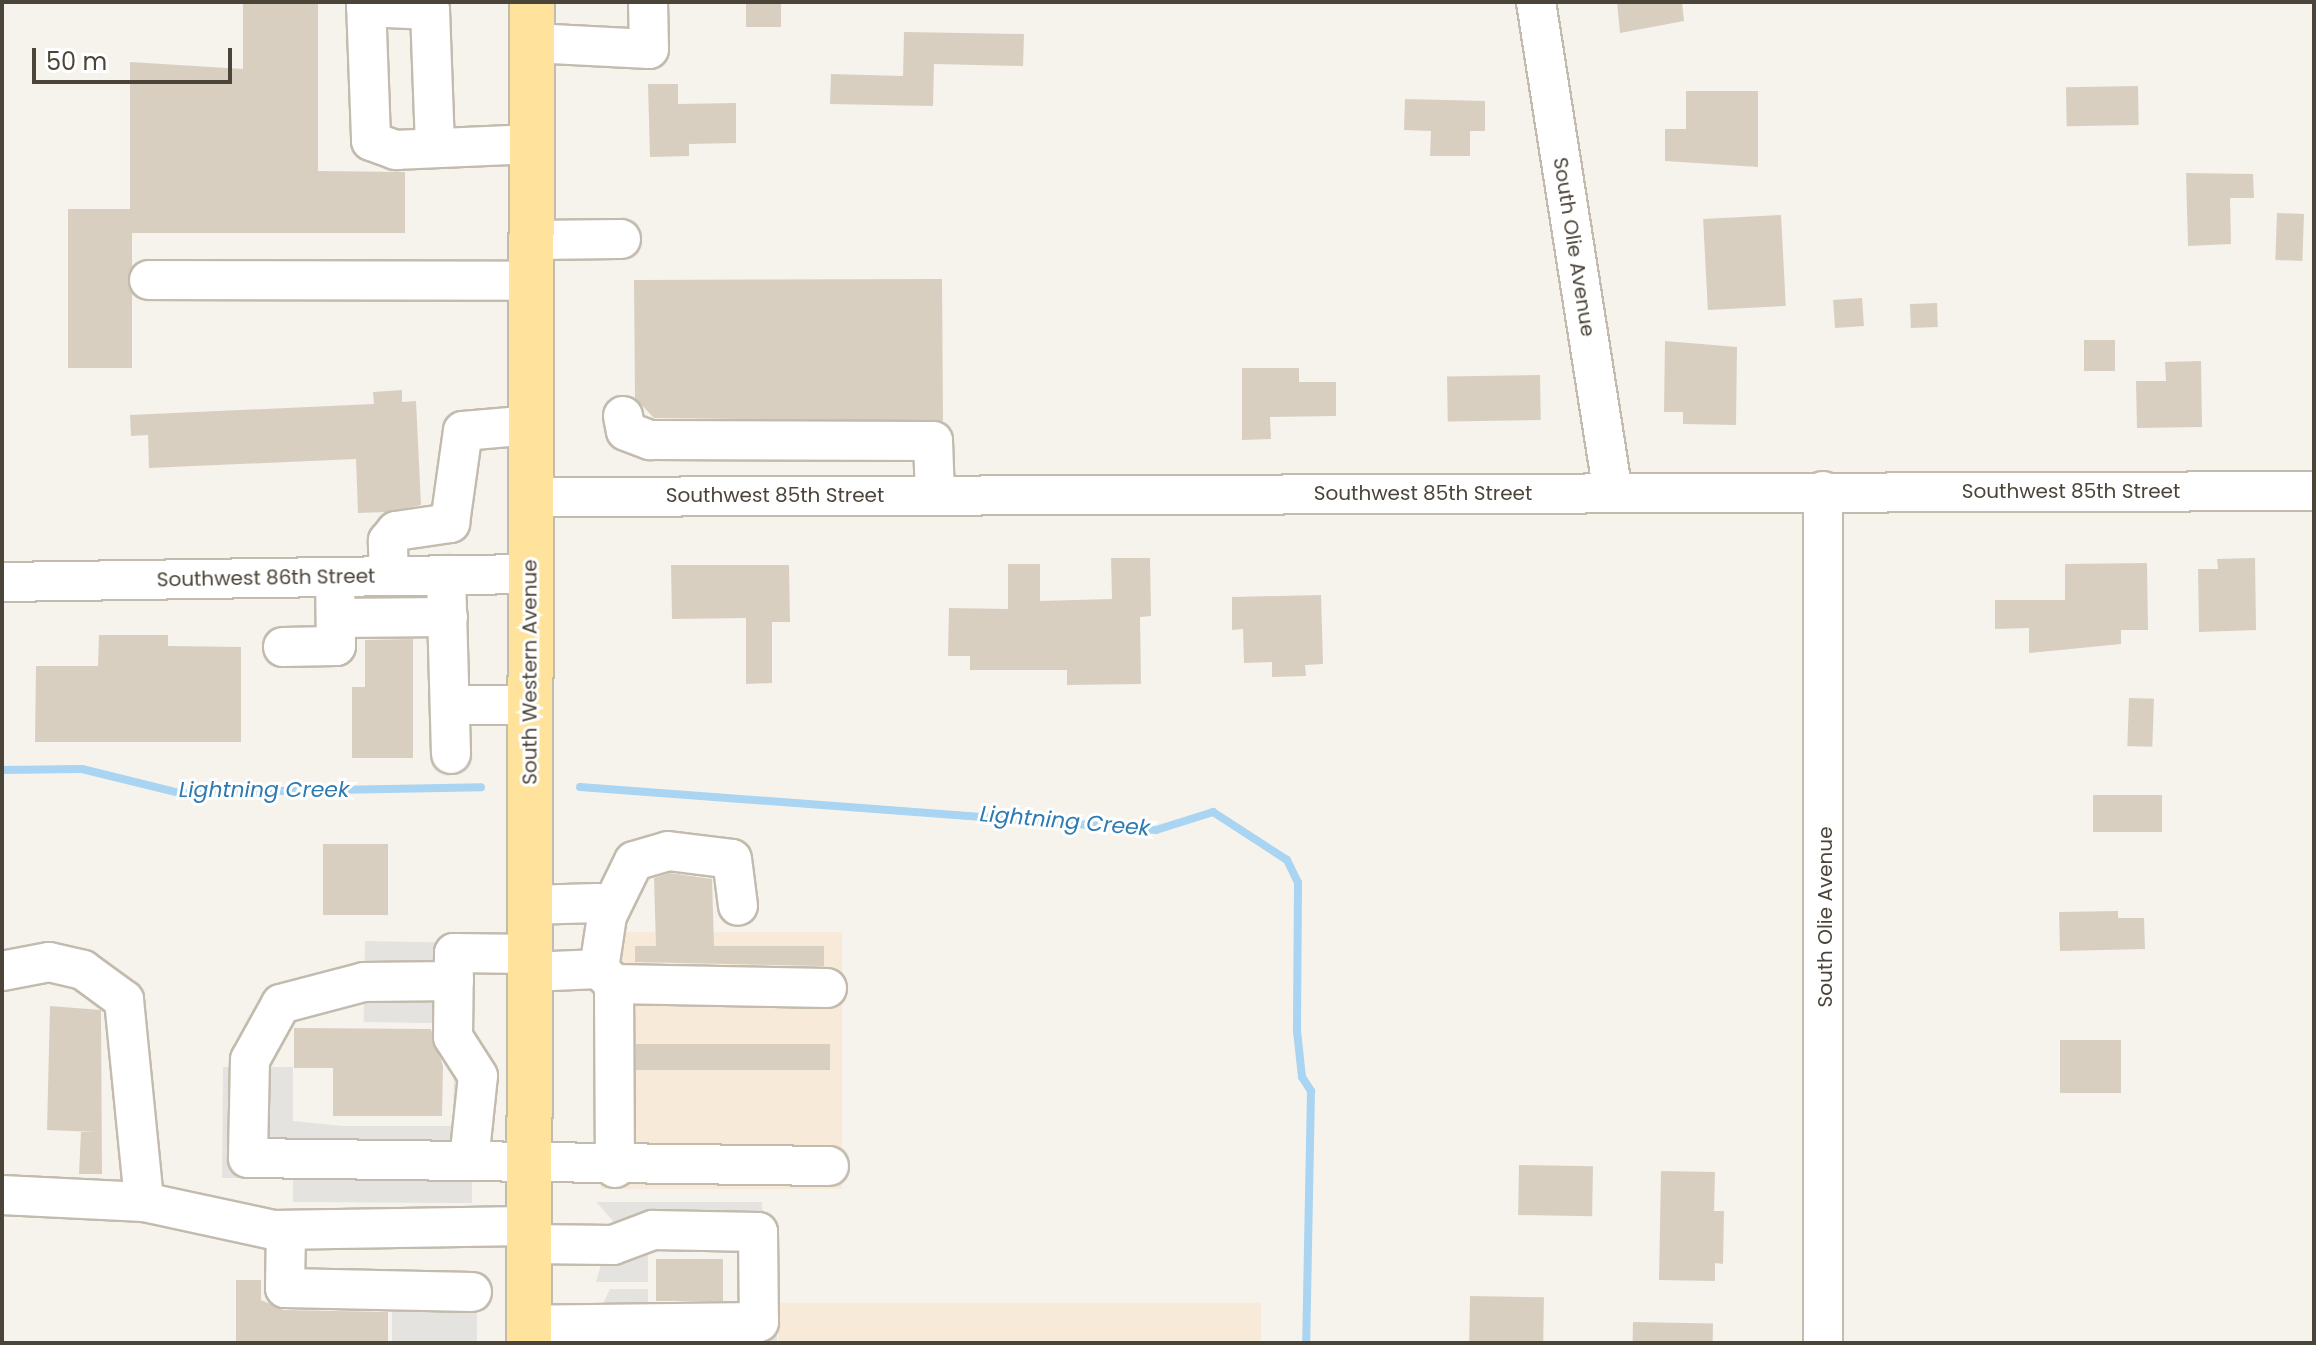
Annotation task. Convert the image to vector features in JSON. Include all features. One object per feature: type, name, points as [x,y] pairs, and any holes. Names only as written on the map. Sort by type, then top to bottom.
[{"type":"main road","name":"South Western Avenue","points":[[529,1334],[532,22]]},
{"type":"street","points":[[532,22],[649,49],[648,2]]},
{"type":"street","name":"South Olie Avenue","points":[[1536,2],[1613,492]]},
{"type":"street","points":[[435,148],[430,10],[366,4],[365,131],[381,148],[435,148],[532,144]]},
{"type":"street","points":[[149,280],[532,261],[621,239]]},
{"type":"street","points":[[623,416],[626,431],[650,440],[933,441],[935,495]]},
{"type":"street","points":[[389,576],[388,541],[396,531],[450,523],[463,431],[531,425]]},
{"type":"street","name":"South Olie Avenue","points":[[1823,491],[1823,1343]]},
{"type":"street","name":"Southwest 85th Street","points":[[531,497],[2314,491]]},
{"type":"street","name":"Southwest 86th Street","points":[[2,582],[530,574]]},
{"type":"street","points":[[446,575],[451,754]]},
{"type":"street","points":[[283,647],[336,646],[335,577]]},
{"type":"street","points":[[336,618],[448,617]]},
{"type":"street","points":[[451,705],[529,705]]},
{"type":"street","points":[[615,1168],[606,976],[607,916],[634,861],[668,851],[732,859],[738,906]]},
{"type":"street","points":[[529,905],[597,903],[607,916]]},
{"type":"street","points":[[469,1161],[478,1076],[453,1037],[454,953],[606,976],[827,988]]},
{"type":"street","points":[[2,971],[49,962],[83,970],[124,1000],[144,1202]]},
{"type":"street","points":[[454,981],[364,982],[281,1004],[250,1060],[248,1158],[529,1161],[615,1168],[829,1166]]},
{"type":"street","points":[[478,1076],[529,1076]]},
{"type":"street","points":[[2,1195],[144,1202],[234,1226],[286,1230],[397,1228],[529,1235],[613,1245],[653,1230],[758,1232],[759,1322],[529,1334]]},
{"type":"street","points":[[397,1228],[397,1290]]},
{"type":"street","points":[[286,1230],[285,1288],[472,1292]]},
{"type":"shaded area","points":[[601,932],[842,932],[842,1189],[601,1189]]},
{"type":"shaded area","points":[[365,941],[473,943],[472,1024],[364,1022]]},
{"type":"shaded area","points":[[223,1067],[293,1067],[293,1121],[343,1126],[453,1126],[454,1070],[473,1070],[472,1203],[293,1202],[293,1178],[222,1178]]},
{"type":"shaded area","points":[[596,1202],[762,1202],[763,1223],[775,1224],[777,1343],[602,1343],[599,1312],[610,1289],[648,1289],[648,1313],[752,1312],[752,1237],[648,1238],[648,1282],[596,1282],[613,1221]]},
{"type":"shaded area","points":[[392,1279],[477,1279],[477,1343],[392,1343]]},
{"type":"shaded area","points":[[778,1303],[1261,1303],[1261,1343],[778,1343]]},
{"type":"building","points":[[243,2],[318,2],[318,171],[405,172],[405,233],[132,233],[132,368],[68,368],[68,209],[130,209],[130,62],[243,69]]},
{"type":"building","points":[[746,2],[781,2],[781,27],[746,27]]},
{"type":"building","points":[[1617,2],[1682,2],[1684,21],[1620,33]]},
{"type":"building","points":[[904,32],[1024,34],[1023,66],[934,64],[933,106],[830,104],[831,74],[903,76]]},
{"type":"building","points":[[648,84],[678,84],[678,104],[736,103],[736,143],[689,144],[689,156],[650,157]]},
{"type":"building","points":[[2138,86],[2139,125],[2067,126],[2066,87]]},
{"type":"building","points":[[1686,91],[1758,91],[1758,167],[1665,161],[1665,129],[1686,129]]},
{"type":"building","points":[[1405,99],[1485,101],[1485,131],[1470,131],[1470,156],[1430,156],[1431,131],[1404,130]]},
{"type":"building","points":[[2186,173],[2253,174],[2254,198],[2230,198],[2231,244],[2188,246]]},
{"type":"building","points":[[2277,213],[2304,214],[2302,261],[2275,260]]},
{"type":"building","points":[[1781,215],[1786,306],[1708,310],[1703,219]]},
{"type":"building","points":[[942,279],[943,421],[654,418],[635,398],[634,280]]},
{"type":"building","points":[[1862,298],[1864,326],[1835,328],[1833,300]]},
{"type":"building","points":[[1937,303],[1938,327],[1911,328],[1910,304]]},
{"type":"building","points":[[2084,340],[2115,340],[2115,371],[2084,371]]},
{"type":"building","points":[[1665,341],[1737,347],[1736,425],[1683,424],[1683,412],[1664,412]]},
{"type":"building","points":[[2201,361],[2202,427],[2137,428],[2136,381],[2166,381],[2165,362]]},
{"type":"building","points":[[1242,368],[1299,368],[1299,382],[1336,382],[1336,416],[1270,417],[1271,439],[1242,440]]},
{"type":"building","points":[[1540,375],[1541,420],[1448,422],[1447,377]]},
{"type":"building","points":[[402,390],[402,402],[416,401],[421,505],[387,512],[358,513],[356,459],[149,468],[148,435],[131,436],[130,415],[374,404],[373,392]]},
{"type":"building","points":[[1111,558],[1150,558],[1151,616],[1140,617],[1141,684],[1067,685],[1067,670],[970,670],[970,656],[948,656],[949,608],[1008,609],[1008,564],[1040,564],[1040,601],[1112,599]]},
{"type":"building","points":[[2255,558],[2256,630],[2199,632],[2198,569],[2218,569],[2217,559]]},
{"type":"building","points":[[2147,563],[2148,630],[2121,630],[2121,644],[2029,653],[2029,628],[1995,629],[1995,600],[2065,600],[2065,564]]},
{"type":"building","points":[[671,565],[789,565],[790,622],[772,622],[772,683],[746,684],[746,618],[672,619]]},
{"type":"building","points":[[1321,595],[1323,664],[1305,665],[1306,676],[1272,677],[1272,662],[1244,663],[1243,629],[1232,630],[1232,597]]},
{"type":"building","points":[[99,635],[168,635],[168,646],[241,647],[241,742],[35,742],[36,666],[98,666]]},
{"type":"building","points":[[413,639],[413,758],[352,758],[352,687],[365,687],[365,640]]},
{"type":"building","points":[[2129,698],[2154,699],[2152,747],[2127,746]]},
{"type":"building","points":[[2093,795],[2162,795],[2162,832],[2093,832]]},
{"type":"building","points":[[323,844],[388,844],[388,915],[323,915]]},
{"type":"building","points":[[670,873],[712,879],[714,946],[824,946],[824,966],[635,962],[635,946],[656,946],[654,878]]},
{"type":"building","points":[[2118,911],[2118,918],[2144,918],[2145,949],[2060,951],[2059,912]]},
{"type":"building","points":[[50,1006],[101,1010],[102,1174],[79,1174],[81,1132],[97,1132],[47,1130]]},
{"type":"building","points":[[294,1028],[431,1029],[443,1066],[442,1116],[333,1116],[333,1068],[294,1068]]},
{"type":"building","points":[[2060,1040],[2121,1040],[2121,1093],[2060,1093]]},
{"type":"building","points":[[636,1044],[830,1044],[830,1070],[636,1070]]},
{"type":"building","points":[[1519,1165],[1593,1166],[1592,1216],[1518,1215]]},
{"type":"building","points":[[1661,1171],[1715,1172],[1714,1211],[1724,1211],[1723,1264],[1715,1263],[1715,1281],[1659,1280]]},
{"type":"building","points":[[656,1259],[723,1259],[723,1301],[656,1301]]},
{"type":"building","points":[[236,1280],[261,1280],[261,1300],[284,1310],[388,1312],[388,1343],[236,1343]]},
{"type":"building","points":[[1470,1296],[1544,1297],[1543,1343],[1469,1343]]},
{"type":"building","points":[[1633,1322],[1713,1323],[1713,1343],[1633,1343]]},
{"type":"waterway","name":"Lightning Creek","points":[[2,770],[82,769],[180,793],[481,787]]},
{"type":"waterway","name":"Lightning Creek","points":[[580,787],[1156,830],[1213,812],[1287,860],[1298,883],[1297,1031],[1302,1077],[1311,1091],[1306,1343]]}]
